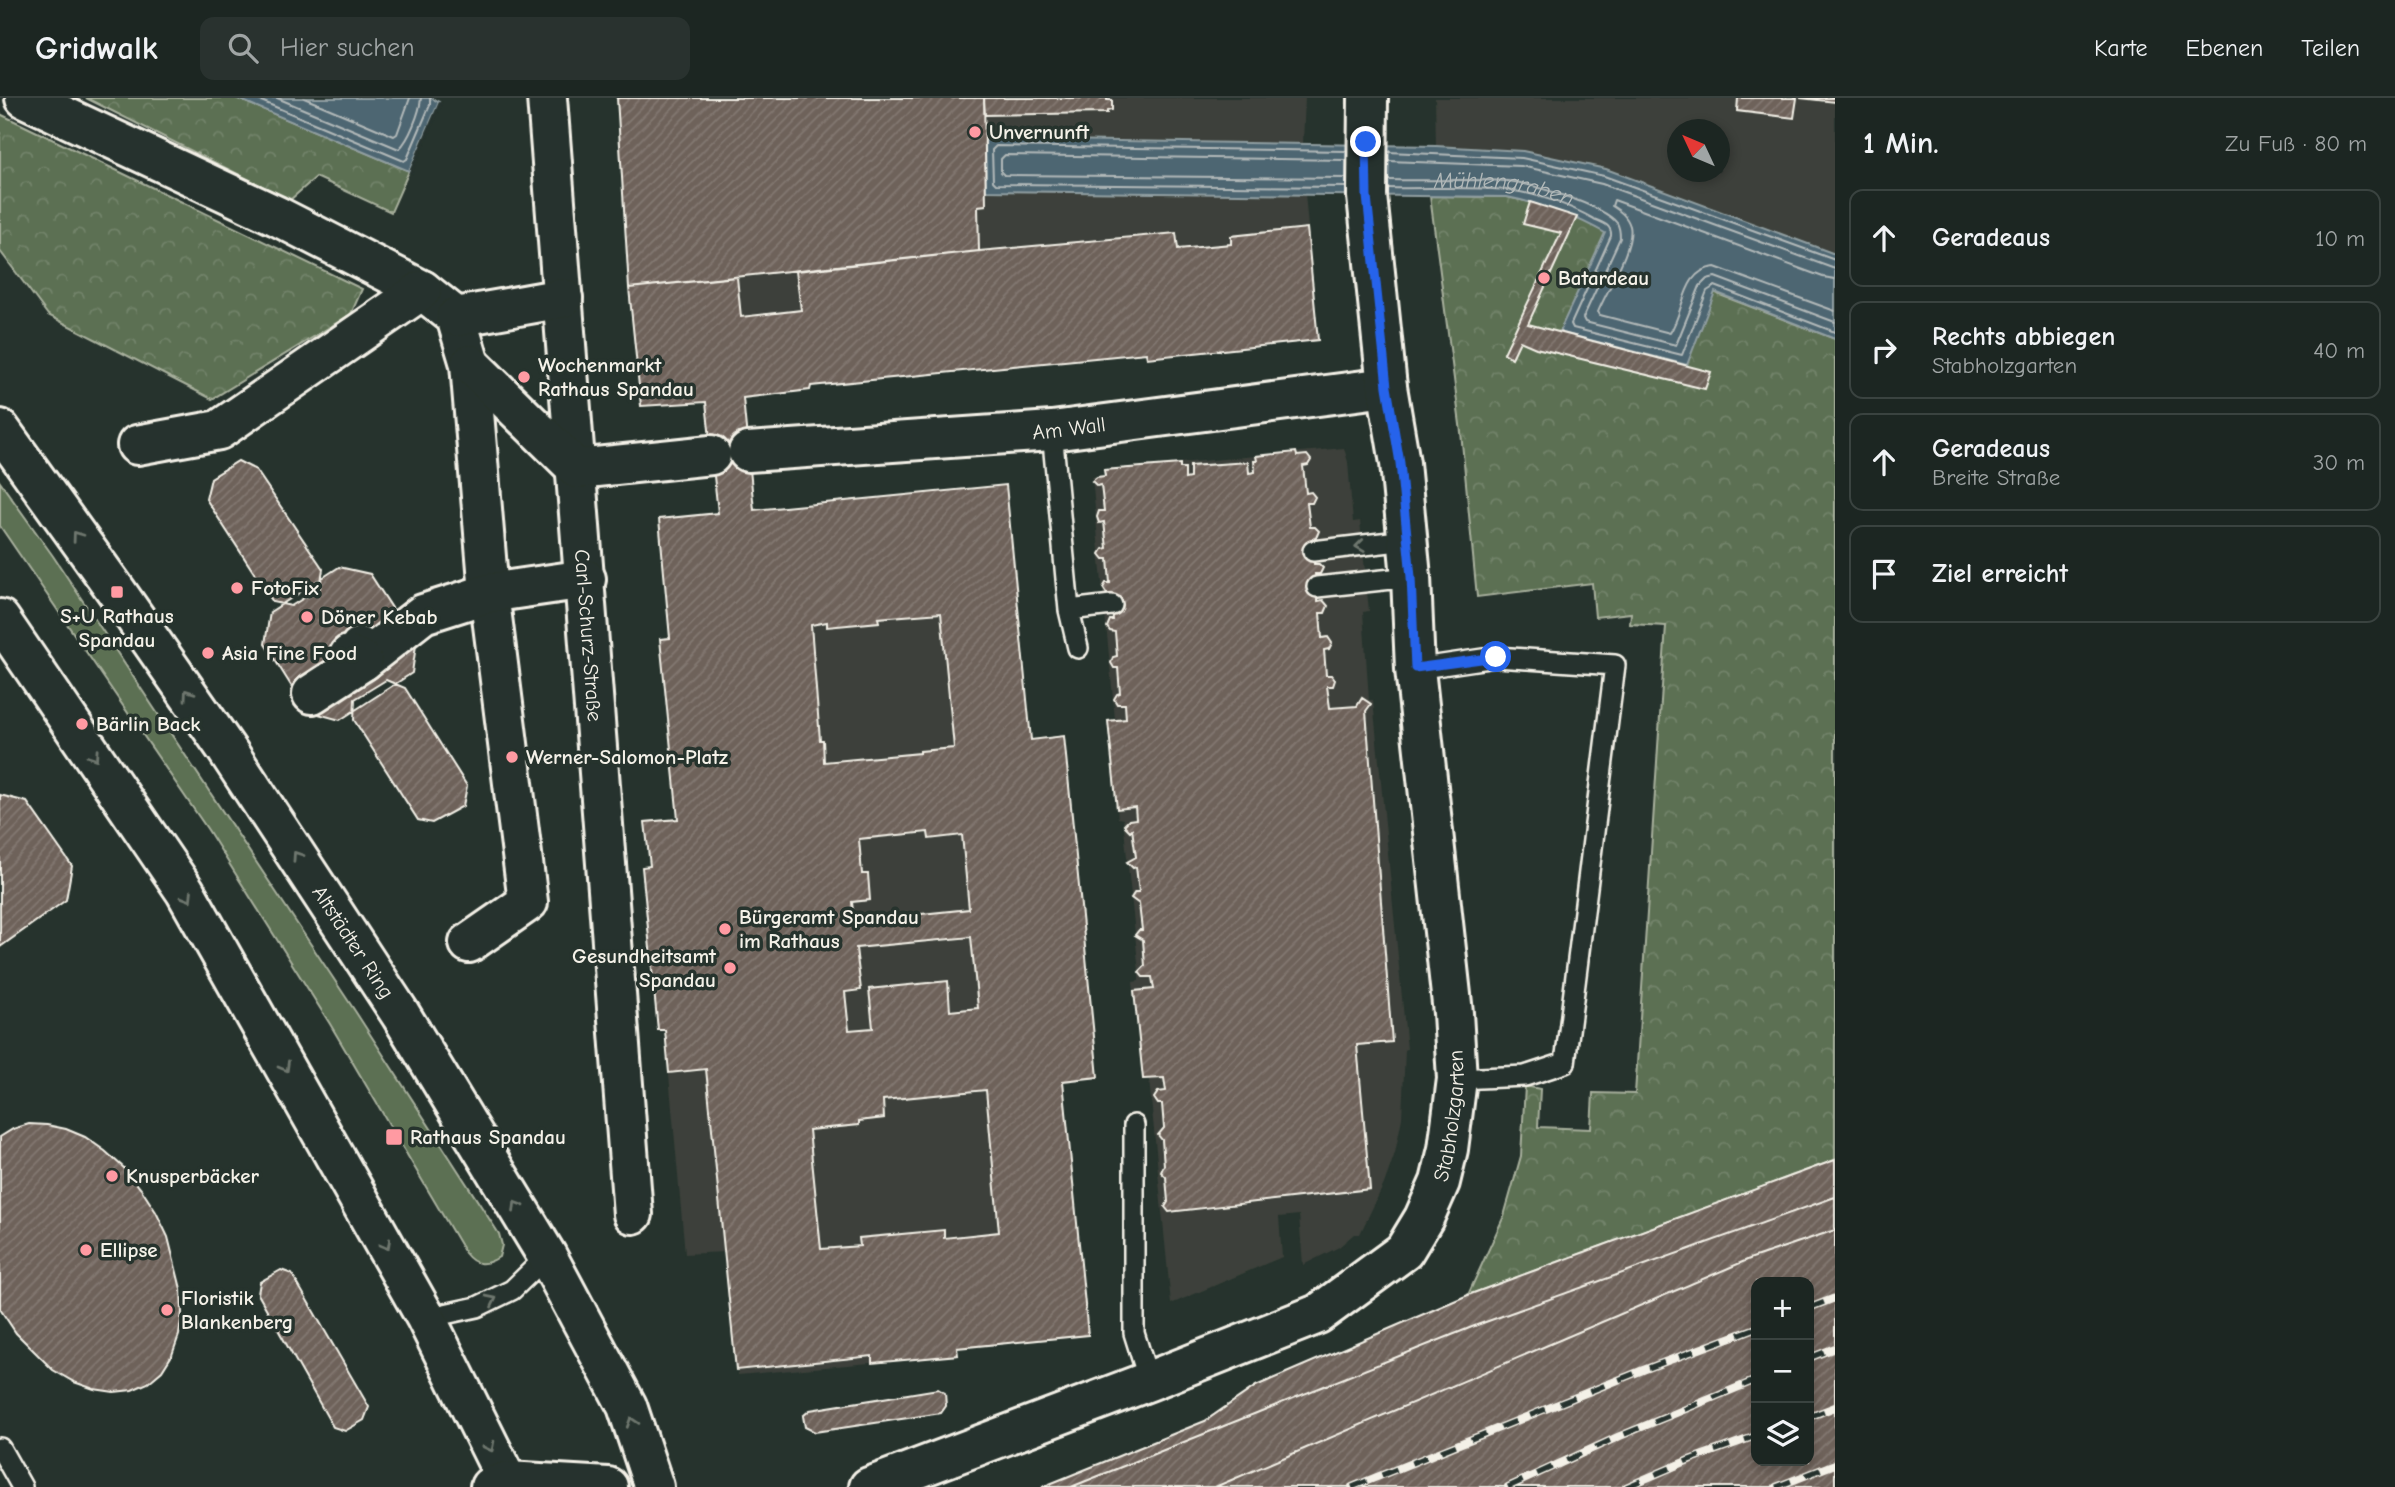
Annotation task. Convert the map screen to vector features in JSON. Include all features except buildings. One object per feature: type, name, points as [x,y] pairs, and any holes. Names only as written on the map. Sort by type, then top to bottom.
[{"type":"street","points":[[24,98],[277,216],[422,290],[456,317],[470,364],[489,593],[528,902],[469,943]]},
{"type":"street","name":"Carl-Schurz-Straße","points":[[547,98],[633,1214]]},
{"type":"street","name":"Stabholzgarten","points":[[869,1487],[1318,1314],[1404,1251],[1424,1218],[1440,1182],[1448,1149],[1457,1079],[1453,1013],[1415,668],[1400,463],[1387,387],[1367,196],[1368,98]]},
{"type":"street","points":[[137,445],[219,430],[422,290]]},
{"type":"street","points":[[456,317],[563,298]]},
{"type":"street","points":[[470,364],[577,470]]},
{"type":"street","name":"Am Wall","points":[[577,470],[730,453],[1052,431],[1387,387]]},
{"type":"street","name":"Altstädter Ring","points":[[0,429],[117,592],[309,874],[401,1015],[547,1256],[627,1406],[654,1487]]},
{"type":"street","points":[[312,694],[357,654],[423,614],[489,593],[586,579]]},
{"type":"street","points":[[0,619],[185,891],[426,1318],[502,1485],[608,1487]]},
{"type":"lane","points":[[1052,431],[1069,610],[1078,648]]},
{"type":"lane","points":[[1313,551],[1409,559]]},
{"type":"lane","points":[[1317,587],[1409,559]]},
{"type":"lane","points":[[1069,610],[1112,605]]},
{"type":"lane","points":[[1415,668],[1496,657],[1615,665],[1565,1063],[1525,1076],[1457,1079]]},
{"type":"lane","points":[[1134,1125],[1135,1333],[1149,1381]]},
{"type":"lane","points":[[426,1318],[477,1307],[512,1290],[547,1256]]},
{"type":"lane","points":[[0,1448],[22,1487]]},
{"type":"shaded area","points":[[617,98],[1305,98],[1303,143],[985,139],[986,190],[1305,193],[1318,340],[1147,358],[1146,354],[995,368],[811,386],[810,390],[743,398],[641,406],[629,288]]},
{"type":"shaded area","points":[[1435,98],[1835,98],[1835,254],[1606,169],[1523,151],[1436,146]]},
{"type":"shaded area","points":[[1344,448],[1348,462],[1353,522],[1360,521],[1369,611],[1363,612],[1369,700],[1373,700],[1407,1049],[1402,1118],[1395,1153],[1384,1184],[1360,1234],[1354,1234],[1339,1247],[1303,1265],[1299,1215],[1279,1217],[1282,1257],[1171,1304],[1149,1079],[1143,1079],[1133,982],[1139,981],[1139,972],[1123,819],[1118,818],[1108,721],[1115,719],[1092,477],[1104,476],[1104,470]]},
{"type":"shaded area","points":[[1006,485],[1031,740],[1064,736],[1098,1077],[1063,1081],[1088,1335],[958,1348],[958,1355],[738,1375],[724,1252],[685,1254],[665,1030],[658,1030],[642,867],[650,866],[645,822],[678,818],[660,639],[670,637],[659,519]]},
{"type":"green space","points":[[86,98],[236,98],[409,171],[391,212],[316,177],[290,200]]},
{"type":"green space","points":[[0,114],[362,289],[351,314],[212,399],[48,315],[0,251]]},
{"type":"green space","points":[[1430,196],[1507,197],[1577,217],[1720,295],[1835,339],[1835,1160],[1468,1295],[1504,1216],[1521,1156],[1525,1086],[1540,1089],[1538,1127],[1591,1129],[1593,1093],[1635,1094],[1666,626],[1630,624],[1631,613],[1595,617],[1592,583],[1477,597],[1461,432]]},
{"type":"green space","points":[[0,482],[53,556],[355,1011],[499,1234],[502,1245],[499,1257],[481,1263],[465,1253],[330,1024],[208,830],[0,526]]},
{"type":"water","points":[[236,98],[431,98],[439,102],[409,171]]},
{"type":"water","name":"Mühlengraben","points":[[985,139],[1436,146],[1523,151],[1606,169],[1835,254],[1835,339],[1715,292],[1687,365],[1559,332],[1605,233],[1570,216],[1520,200],[1507,197],[986,191]]},
{"type":"pier","points":[[439,102],[442,103],[427,139],[412,173],[408,174]]},
{"type":"tram line","points":[[1071,1487],[1477,1325],[1835,1197]]},
{"type":"tram line","points":[[1215,1487],[1752,1258],[1835,1230]]},
{"type":"railway","points":[[1814,1306],[1835,1298]]},
{"type":"railway","points":[[1352,1487],[1643,1370],[1751,1330]]},
{"type":"railway","points":[[1814,1356],[1835,1348]]},
{"type":"railway","points":[[1508,1487],[1620,1436],[1751,1382]]},
{"type":"railway","points":[[1814,1415],[1835,1407]]},
{"type":"railway","points":[[1626,1487],[1751,1438]]},
{"type":"railway","points":[[1776,1487],[1835,1464]]},
{"type":"place","name":"Unvernunft","points":[[975,132]]},
{"type":"place","name":"Batardeau","points":[[1544,278]]},
{"type":"place","name":"Wochenmarkt Rathaus Spandau","points":[[524,377]]},
{"type":"place","name":"FotoFix","points":[[237,588]]},
{"type":"place","name":"S+U Rathaus Spandau","points":[[117,592]]},
{"type":"place","name":"Döner Kebab","points":[[307,617]]},
{"type":"place","name":"Asia Fine Food","points":[[208,653]]},
{"type":"place","name":"Bärlin Back","points":[[82,724]]},
{"type":"place","name":"Werner-Salomon-Platz","points":[[512,757]]},
{"type":"place","name":"Bürgeramt Spandau im Rathaus","points":[[725,929]]},
{"type":"place","name":"Gesundheitsamt Spandau","points":[[730,968]]},
{"type":"place","name":"Rathaus Spandau","points":[[394,1137]]},
{"type":"place","name":"Knusperbäcker","points":[[112,1176]]},
{"type":"place","name":"Ellipse","points":[[86,1250]]},
{"type":"place","name":"Floristik Blankenberg","points":[[167,1310]]},
{"type":"route","points":[[1366,142],[1367,196],[1387,387],[1400,463],[1411,577],[1415,668],[1496,657]]}]
